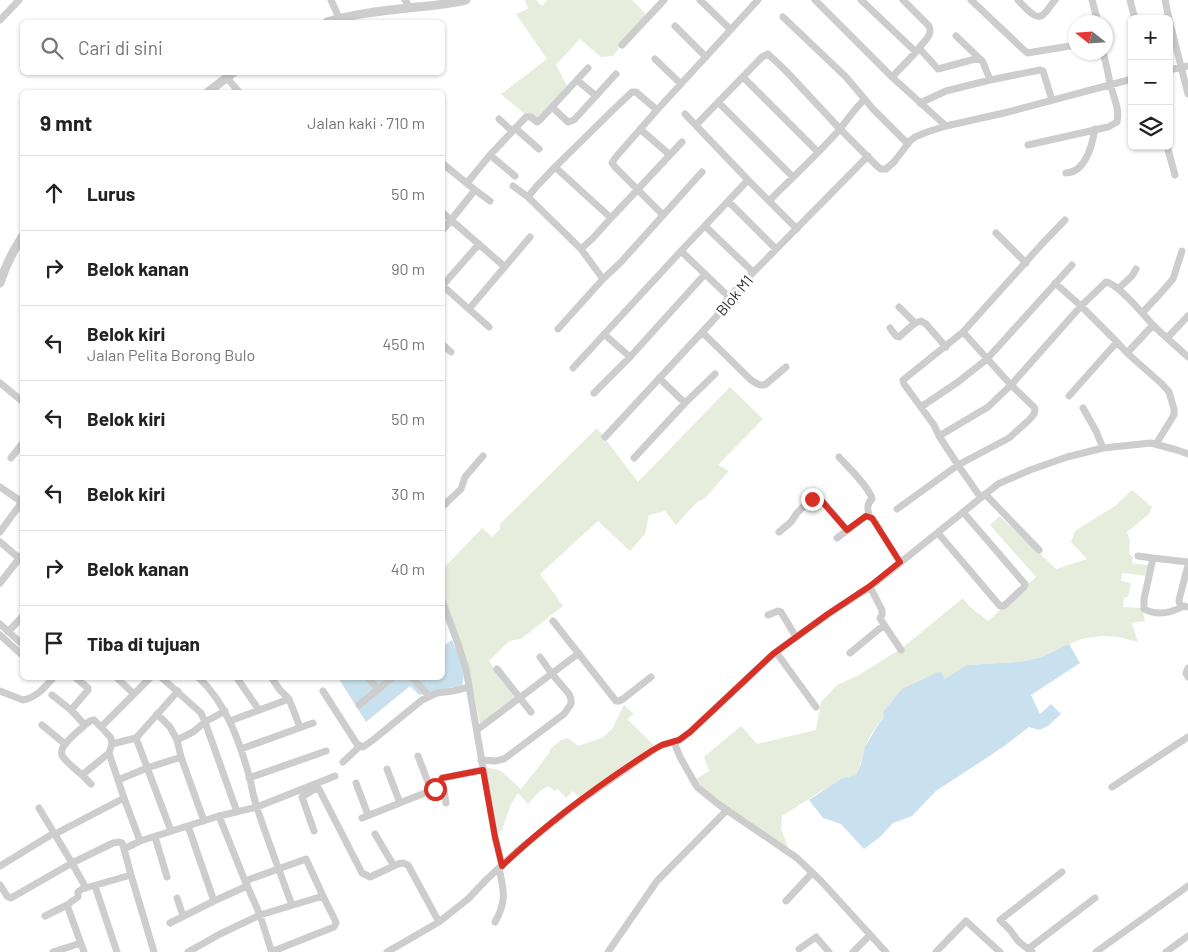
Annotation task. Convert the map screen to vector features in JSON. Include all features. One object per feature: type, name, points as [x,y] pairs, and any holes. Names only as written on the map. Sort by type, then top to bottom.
[{"type":"street","points":[[0,20],[19,0]]},
{"type":"street","points":[[331,0],[338,18]]},
{"type":"street","points":[[332,20],[408,4],[439,5],[466,0]]},
{"type":"street","points":[[622,45],[664,0]]},
{"type":"street","points":[[700,0],[730,29]]},
{"type":"street","points":[[663,215],[612,163],[657,110],[758,0]]},
{"type":"street","points":[[816,0],[892,77],[946,126]]},
{"type":"street","points":[[861,0],[916,52],[892,77]]},
{"type":"street","points":[[903,0],[930,26],[930,34],[919,48],[938,69],[979,58]]},
{"type":"street","points":[[971,0],[1025,51],[1033,52],[1068,46]]},
{"type":"street","points":[[1018,0],[1037,16],[1041,16],[1046,12],[1055,0]]},
{"type":"street","points":[[1092,0],[1096,15]]},
{"type":"street","points":[[1130,0],[1134,15]]},
{"type":"street","points":[[1164,0],[1168,15]]},
{"type":"street","points":[[783,16],[846,77],[873,109],[908,144]]},
{"type":"street","points":[[675,26],[706,57]]},
{"type":"street","points":[[1173,32],[1184,66],[1188,94]]},
{"type":"street","points":[[956,36],[983,62],[990,80]]},
{"type":"street","points":[[696,125],[767,54],[785,70],[840,129],[881,169],[886,169],[894,162],[908,144],[920,134],[1128,81]]},
{"type":"street","points":[[655,59],[681,84]]},
{"type":"street","points":[[1028,145],[1108,127],[1117,122],[1117,106],[1105,60]]},
{"type":"street","points":[[467,183],[513,130],[528,116],[537,122],[539,121],[588,68]]},
{"type":"street","points":[[920,103],[946,91],[1041,70],[1043,71],[1052,100]]},
{"type":"street","points":[[552,107],[566,120],[570,122],[574,120],[616,74]]},
{"type":"street","points":[[211,90],[230,75],[238,90]]},
{"type":"street","points":[[743,77],[818,152]]},
{"type":"street","points":[[577,80],[596,96]]},
{"type":"street","points":[[528,198],[536,187],[632,92],[636,92],[657,110]]},
{"type":"street","points":[[769,201],[840,129],[865,99]]},
{"type":"street","points":[[719,103],[793,177]]},
{"type":"street","points":[[685,114],[797,229]]},
{"type":"street","points":[[499,119],[539,149]]},
{"type":"street","points":[[640,129],[670,155]]},
{"type":"street","points":[[1066,172],[1075,171],[1083,163],[1095,129]]},
{"type":"street","points":[[581,249],[682,142]]},
{"type":"street","points":[[1168,150],[1175,175]]},
{"type":"street","points":[[490,155],[515,176]]},
{"type":"street","name":"Blok M1","points":[[605,437],[717,316],[729,297],[868,156]]},
{"type":"street","points":[[445,165],[490,201]]},
{"type":"street","points":[[556,167],[611,218]]},
{"type":"street","points":[[558,329],[702,172]]},
{"type":"street","points":[[573,368],[748,180]]},
{"type":"street","points":[[513,186],[581,249],[603,280]]},
{"type":"street","points":[[445,227],[475,190]]},
{"type":"street","points":[[728,201],[776,249]]},
{"type":"street","points":[[445,215],[505,267]]},
{"type":"street","points":[[1038,550],[983,496],[958,465],[934,425],[903,380],[963,332],[1065,220]]},
{"type":"street","points":[[705,226],[753,272]]},
{"type":"street","points":[[996,233],[1026,262]]},
{"type":"street","points":[[469,309],[530,237]]},
{"type":"street","points":[[0,283],[5,268],[20,240]]},
{"type":"street","points":[[445,283],[479,244]]},
{"type":"street","points":[[681,251],[729,297]]},
{"type":"street","points":[[1142,313],[1173,279],[1182,251]]},
{"type":"street","points":[[921,407],[958,382],[987,359],[1072,265]]},
{"type":"street","points":[[1118,290],[1132,276],[1136,269]]},
{"type":"street","points":[[594,393],[630,357],[704,274]]},
{"type":"street","points":[[939,436],[988,407],[1011,385],[1081,306],[1106,282],[1118,290],[1188,357]]},
{"type":"street","points":[[1056,283],[1126,353],[1169,392],[1174,415],[1156,444]]},
{"type":"street","points":[[445,287],[489,327]]},
{"type":"street","points":[[899,307],[915,323]]},
{"type":"street","points":[[1167,338],[1188,316]]},
{"type":"street","points":[[890,328],[899,337],[915,323],[922,321],[946,347]]},
{"type":"street","points":[[1126,353],[1153,325]]},
{"type":"street","points":[[702,332],[751,380],[762,386],[786,367]]},
{"type":"street","points":[[898,509],[958,465],[1010,438],[1034,414],[1034,407],[1011,385],[963,332]]},
{"type":"street","points":[[604,334],[630,357]]},
{"type":"street","points":[[1069,396],[1117,342]]},
{"type":"street","points":[[445,347],[450,352]]},
{"type":"street","points":[[634,458],[715,374]]},
{"type":"street","points":[[659,378],[685,403]]},
{"type":"street","points":[[0,383],[20,399]]},
{"type":"street","points":[[1083,408],[1103,448]]},
{"type":"street","points":[[387,952],[439,922],[468,899],[516,852],[569,809],[653,750],[679,740],[690,732],[776,652],[870,586],[998,484],[1067,457],[1103,448],[1151,443],[1188,454]]},
{"type":"street","points":[[11,458],[20,447]]},
{"type":"street","points":[[445,504],[459,492],[465,477],[483,456]]},
{"type":"street","points":[[839,457],[872,496],[867,508],[870,517],[900,562]]},
{"type":"street","points":[[0,487],[19,500],[20,503],[0,532]]},
{"type":"street","points":[[779,532],[787,527],[797,512],[812,499],[816,498],[823,502],[847,530]]},
{"type":"street","points":[[938,533],[1000,606],[1006,604],[1025,584],[963,512]]},
{"type":"street","points":[[837,538],[866,516],[870,517]]},
{"type":"street","points":[[0,542],[20,556]]},
{"type":"street","points":[[1138,556],[1188,564],[1179,600],[1180,604],[1186,607]]},
{"type":"street","points":[[0,583],[20,558]]},
{"type":"street","points":[[1153,558],[1144,599],[1144,609],[1146,611],[1167,613],[1186,607]]},
{"type":"street","points":[[870,586],[881,606],[882,613],[880,618],[902,650]]},
{"type":"street","points":[[445,608],[466,669],[504,890],[501,913],[495,922]]},
{"type":"street","points":[[768,615],[778,611],[781,612],[796,637]]},
{"type":"street","points":[[8,632],[20,619]]},
{"type":"street","points":[[553,621],[616,701],[623,700],[651,677]]},
{"type":"street","points":[[0,624],[18,644]]},
{"type":"street","points":[[850,653],[884,625]]},
{"type":"street","points":[[0,635],[18,644]]},
{"type":"street","points":[[776,652],[816,707]]},
{"type":"street","points":[[477,730],[579,653]]},
{"type":"street","points":[[481,760],[495,762],[504,759],[564,714],[569,707],[571,699],[567,691],[540,657]]},
{"type":"street","points":[[1188,668],[1186,672],[1188,677]]},
{"type":"street","points":[[497,669],[531,712]]},
{"type":"street","points":[[0,691],[26,700],[38,693],[49,680]]},
{"type":"street","points":[[71,710],[88,690],[78,680]]},
{"type":"street","points":[[119,680],[134,694]]},
{"type":"street","points":[[101,727],[148,680]]},
{"type":"street","points":[[164,680],[202,713],[238,812]]},
{"type":"street","points":[[202,680],[212,691],[230,721],[241,749],[257,807],[292,906]]},
{"type":"street","points":[[238,680],[259,710]]},
{"type":"street","points":[[273,680],[289,699],[300,727]]},
{"type":"street","points":[[370,680],[378,689]]},
{"type":"street","points":[[359,705],[389,680]]},
{"type":"street","points":[[415,680],[429,696]]},
{"type":"street","points":[[343,762],[360,746],[363,747],[373,740],[416,704],[429,696],[469,687]]},
{"type":"street","points":[[112,744],[136,738],[178,691]]},
{"type":"street","points":[[324,691],[360,746]]},
{"type":"street","points":[[52,695],[86,725]]},
{"type":"street","points":[[230,721],[289,699]]},
{"type":"street","points":[[177,740],[225,711]]},
{"type":"street","points":[[157,714],[170,726],[177,740],[181,757],[204,821]]},
{"type":"street","points":[[82,775],[109,753],[112,744],[111,738],[94,720],[90,721],[65,744],[62,750],[62,756],[91,784]]},
{"type":"street","points":[[241,749],[313,723]]},
{"type":"street","points":[[42,725],[65,744]]},
{"type":"street","points":[[1112,787],[1188,737]]},
{"type":"street","points":[[136,738],[171,831]]},
{"type":"street","points":[[674,742],[697,787],[727,810],[798,858],[886,952]]},
{"type":"street","points":[[249,778],[326,751]]},
{"type":"street","points":[[109,753],[140,841]]},
{"type":"street","points":[[418,756],[431,790]]},
{"type":"street","points":[[118,780],[181,757]]},
{"type":"street","points":[[387,769],[400,803]]},
{"type":"street","points":[[356,783],[365,817],[435,789],[442,778],[483,770]]},
{"type":"street","points":[[124,849],[140,841],[171,831],[219,816],[257,807],[335,776]]},
{"type":"street","points":[[442,778],[446,803]]},
{"type":"street","points":[[314,831],[302,797],[320,788],[362,873],[373,876],[403,863],[408,865],[439,922]]},
{"type":"street","points":[[0,866],[55,833],[124,798]]},
{"type":"street","points":[[39,808],[86,888]]},
{"type":"street","points":[[608,952],[657,881],[727,810]]},
{"type":"street","points":[[170,923],[246,884],[306,859],[336,923],[334,927],[272,951],[260,915],[246,884],[219,816]]},
{"type":"street","points":[[188,826],[214,901]]},
{"type":"street","points":[[374,834],[394,866]]},
{"type":"street","points":[[155,837],[166,878]]},
{"type":"street","points":[[0,886],[6,896],[11,898],[72,863],[117,842],[122,844],[152,952]]},
{"type":"street","points":[[1062,872],[1000,920],[1018,941],[1030,950],[1095,898]]},
{"type":"street","points":[[786,901],[812,873]]},
{"type":"street","points":[[45,916],[78,897],[79,891],[131,875]]},
{"type":"street","points":[[95,886],[117,952]]},
{"type":"street","points":[[1096,952],[1187,888]]},
{"type":"street","points":[[188,952],[260,915],[323,896]]},
{"type":"street","points":[[177,898],[183,916]]},
{"type":"street","points":[[67,905],[84,952]]},
{"type":"street","points":[[936,952],[966,921],[1000,952]]},
{"type":"street","points":[[853,952],[870,935]]},
{"type":"street","points":[[1166,952],[1188,936]]},
{"type":"street","points":[[799,949],[816,937],[829,952]]},
{"type":"street","points":[[52,952],[81,943]]},
{"type":"green space","points":[[525,0],[536,0],[542,6],[547,0],[632,0],[646,14],[613,56],[601,57],[580,39],[556,65],[568,88],[537,124],[501,94],[547,59],[516,14],[528,9]]},
{"type":"green space","points":[[730,387],[763,419],[718,465],[729,471],[704,499],[697,502],[676,525],[665,511],[649,515],[645,534],[630,551],[598,521],[540,574],[563,606],[521,639],[509,641],[489,661],[515,698],[480,724],[472,686],[445,597],[445,567],[482,528],[492,537],[500,529],[500,524],[597,428],[638,482]]},
{"type":"green space","points":[[1132,490],[1152,507],[1149,514],[1127,532],[1130,541],[1129,554],[1133,557],[1132,563],[1152,566],[1148,576],[1122,573],[1121,581],[1131,583],[1128,597],[1124,598],[1123,607],[1142,608],[1145,621],[1132,623],[1138,642],[1119,637],[1102,636],[1081,639],[1042,657],[1020,662],[966,665],[945,679],[941,671],[884,717],[866,744],[856,775],[842,778],[782,816],[781,829],[791,855],[707,795],[696,779],[709,771],[704,757],[741,726],[757,744],[816,730],[821,702],[837,685],[859,675],[902,648],[963,598],[969,606],[988,621],[1036,577],[990,525],[999,516],[1056,569],[1087,559],[1071,542],[1075,531],[1115,506]]},
{"type":"green space","points":[[624,705],[634,714],[627,719],[654,745],[579,797],[573,791],[566,798],[558,789],[555,791],[548,786],[539,792],[528,804],[518,793],[511,804],[502,830],[498,832],[486,767],[501,771],[521,789],[550,752],[549,750],[561,740],[568,738],[578,746],[602,738],[612,729]]},
{"type":"water","points":[[452,640],[459,656],[463,668],[462,685],[419,695],[410,686],[366,722],[340,680],[445,680],[445,645]]},
{"type":"water","points":[[1069,644],[1080,663],[1031,695],[1040,714],[1051,704],[1061,714],[1048,726],[1039,730],[1029,727],[1003,747],[936,791],[912,816],[893,823],[880,837],[864,849],[841,824],[823,818],[809,800],[842,778],[856,775],[865,747],[884,717],[883,712],[902,689],[941,671],[945,679],[966,665],[1020,662],[1042,657]]},
{"type":"route","points":[[435,789],[442,778],[483,770],[502,866],[516,852],[569,809],[653,750],[679,740],[690,732],[773,654],[870,586],[900,562],[872,518],[866,516],[847,530],[820,499],[812,499]]}]
